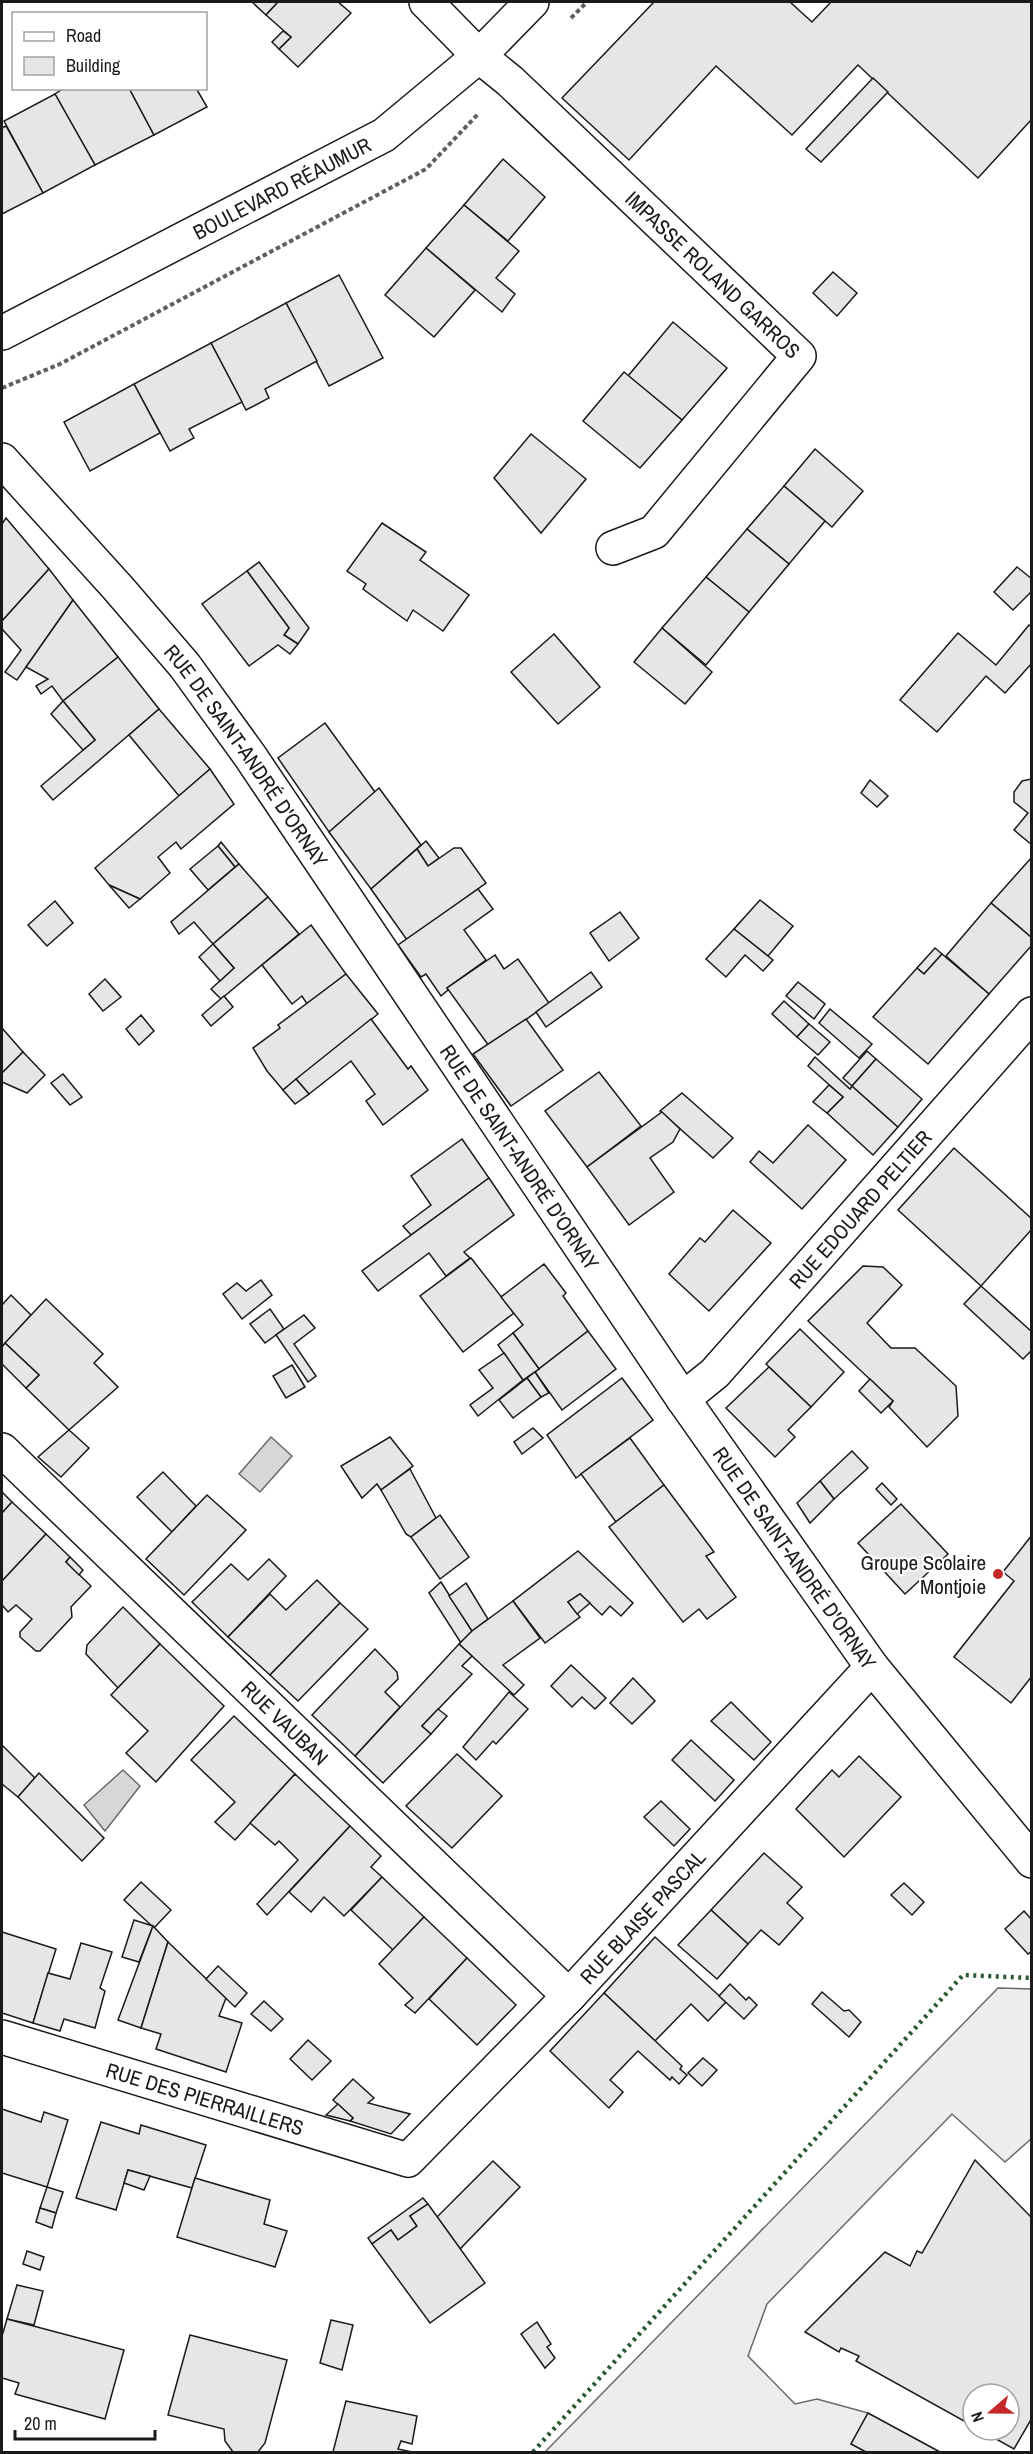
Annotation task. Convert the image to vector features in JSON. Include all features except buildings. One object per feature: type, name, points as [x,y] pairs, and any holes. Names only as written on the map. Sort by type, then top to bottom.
[{"type":"street","name":"IMPASSE ROLAND GARROS","points":[[426,2],[479,56],[510,81],[799,356],[654,532],[613,548]]},
{"type":"street","name":"BOULEVARD RÉAUMUR","points":[[2,333],[384,135],[479,56],[532,2]]},
{"type":"street","name":"RUE DE SAINT-ANDRÉ D'ORNAY","points":[[6,474],[185,666],[237,738],[683,1399],[872,1667],[1032,1861]]},
{"type":"street","name":"RUE EDOUARD PELTIER","points":[[683,1399],[715,1373],[1032,1014]]},
{"type":"street","name":"RUE VAUBAN","points":[[2,1450],[569,1996]]},
{"type":"street","name":"RUE BLAISE PASCAL","points":[[408,2160],[569,1996],[872,1667]]},
{"type":"street","name":"RUE DES PIERRAILLERS","points":[[2,2037],[408,2160]]},
{"type":"path","points":[[2,388],[60,364],[426,169],[510,81]]},
{"type":"shaded area","points":[[271,1437],[292,1456],[260,1492],[239,1474]]},
{"type":"shaded area","points":[[123,1770],[140,1786],[105,1831],[84,1805]]},
{"type":"shaded area","points":[[998,1988],[1031,1989],[1031,2139],[1005,2162],[952,2114],[767,2304],[748,2356],[795,2404],[817,2399],[868,2413],[851,2444],[866,2452],[545,2452]]},
{"type":"hedge","points":[[533,2452],[963,1975],[1032,1978]]},
{"type":"place","name":"Groupe Scolaire Montjoie","points":[[998,1574]]}]
